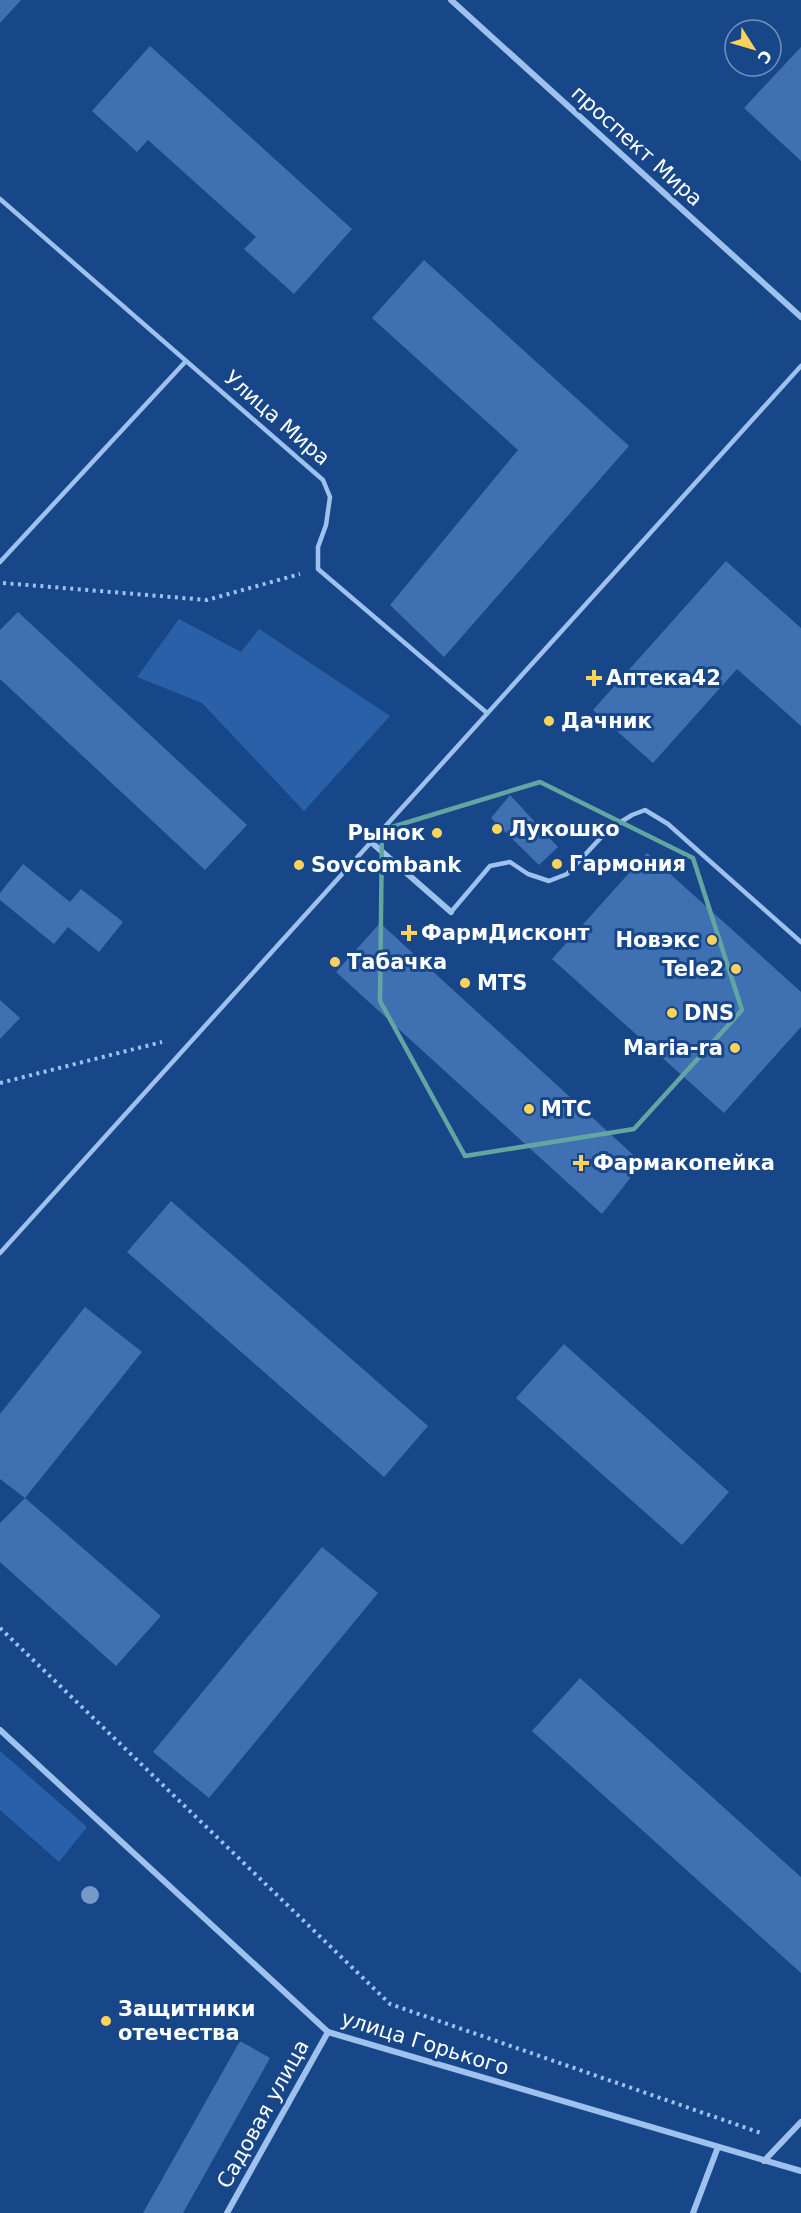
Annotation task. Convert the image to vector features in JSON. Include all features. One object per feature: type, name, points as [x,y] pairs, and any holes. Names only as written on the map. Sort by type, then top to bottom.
[{"type":"street","name":"проспект Мира","points":[[451,0],[801,316]]},
{"type":"street","points":[[371,842],[450,912]]},
{"type":"street","name":"улица Горького","points":[[0,1730],[328,2032],[801,2171]]},
{"type":"street","name":"Садовая улица","points":[[228,2213],[328,2032]]},
{"type":"street","points":[[764,2161],[801,2122]]},
{"type":"street","points":[[693,2213],[718,2147]]},
{"type":"lane","name":"Улица Мира","points":[[0,198],[323,480],[330,497],[326,525],[318,547],[318,569]]},
{"type":"lane","points":[[0,562],[186,361]]},
{"type":"lane","points":[[0,1253],[801,366]]},
{"type":"lane","points":[[318,569],[487,713]]},
{"type":"lane","points":[[450,912],[490,866],[510,862],[528,874],[549,881],[567,874],[608,830],[645,810],[668,824],[801,942]]},
{"type":"path","points":[[0,583],[207,600],[318,569]]},
{"type":"path","points":[[0,1083],[198,1034]]},
{"type":"path","points":[[0,1628],[390,2004],[784,2141]]},
{"type":"highlighted area","points":[[540,782],[693,858],[742,1010],[634,1129],[465,1156],[380,1001],[382,830]]},
{"type":"shaded area","points":[[179,619],[241,652],[259,629],[390,716],[304,811],[202,703],[137,677]]},
{"type":"shaded area","points":[[0,1751],[87,1827],[59,1862],[0,1810]]},
{"type":"building","points":[[0,0],[21,0],[0,23]]},
{"type":"building","points":[[150,46],[352,229],[294,294],[244,249],[256,237],[148,140],[137,152],[92,111]]},
{"type":"building","points":[[801,47],[801,161],[744,108],[772,78],[783,78],[783,66]]},
{"type":"building","points":[[424,260],[629,446],[444,657],[390,605],[518,450],[372,318]]},
{"type":"building","points":[[726,561],[801,628],[801,726],[737,669],[653,763],[593,710]]},
{"type":"building","points":[[18,612],[247,825],[205,870],[0,679],[0,630]]},
{"type":"building","points":[[510,795],[558,847],[539,865],[491,818]]},
{"type":"building","points":[[647,853],[801,992],[801,1027],[724,1113],[552,959]]},
{"type":"building","points":[[23,864],[70,902],[81,889],[123,922],[99,952],[68,927],[54,944],[0,900],[0,893]]},
{"type":"building","points":[[380,923],[642,1163],[602,1214],[336,972]]},
{"type":"building","points":[[0,1000],[20,1018],[0,1039]]},
{"type":"building","points":[[171,1201],[428,1426],[384,1477],[127,1252]]},
{"type":"building","points":[[85,1307],[142,1352],[25,1498],[0,1479],[0,1414]]},
{"type":"building","points":[[564,1344],[729,1492],[682,1545],[516,1398]]},
{"type":"building","points":[[25,1498],[161,1616],[116,1666],[0,1562],[0,1523]]},
{"type":"building","points":[[322,1547],[378,1593],[209,1798],[153,1752]]},
{"type":"building","points":[[580,1678],[801,1877],[801,1973],[532,1731]]},
{"type":"building","points":[[240,2041],[270,2058],[183,2213],[143,2213]]},
{"type":"place","name":"Аптека42","points":[[594,678]]},
{"type":"place","name":"Дачник","points":[[549,721]]},
{"type":"place","name":"Лукошко","points":[[497,829]]},
{"type":"place","name":"Рынок","points":[[437,833]]},
{"type":"place","name":"Гармония","points":[[557,864]]},
{"type":"place","name":"Sovcombank","points":[[299,865]]},
{"type":"place","name":"ФармДисконт","points":[[409,933]]},
{"type":"place","name":"Новэкс","points":[[712,940]]},
{"type":"place","name":"Табачка","points":[[335,962]]},
{"type":"place","name":"Tele2","points":[[736,969]]},
{"type":"place","name":"MTS","points":[[465,983]]},
{"type":"place","name":"DNS","points":[[672,1013]]},
{"type":"place","name":"Maria-ra","points":[[735,1048]]},
{"type":"place","name":"МТС","points":[[529,1109]]},
{"type":"place","name":"Фармакопейка","points":[[581,1163]]},
{"type":"place","name":"Защитники отечества","points":[[106,2021]]}]
